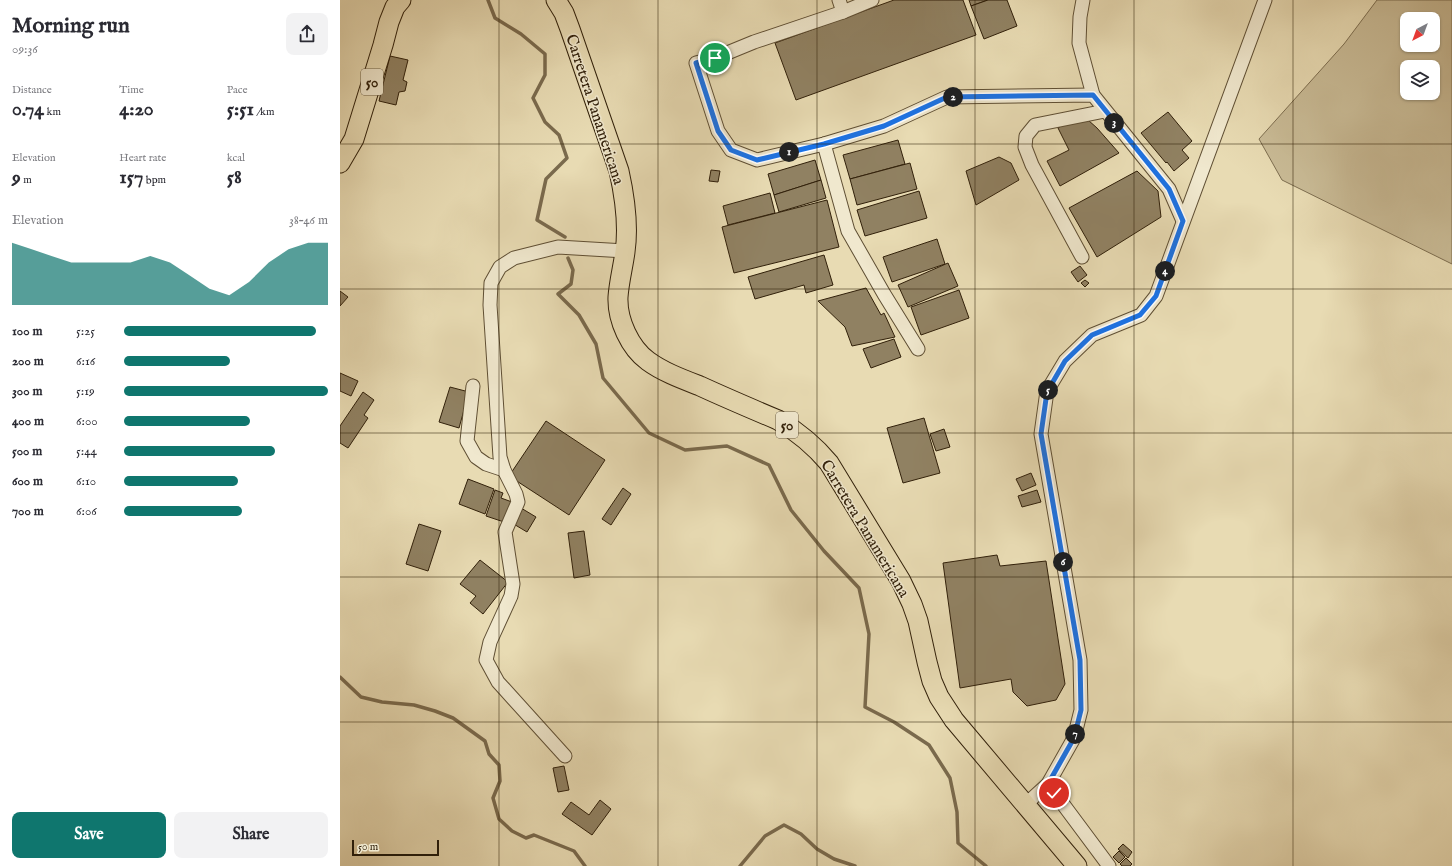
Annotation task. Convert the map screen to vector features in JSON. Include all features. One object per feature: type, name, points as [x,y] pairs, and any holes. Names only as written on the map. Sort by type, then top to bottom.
[{"type":"highway","name":"50","points":[[340,163],[354,139],[381,53],[389,22],[395,8],[401,0]]},
{"type":"highway","name":"Carretera Panamericana","points":[[556,0],[564,13],[570,29],[619,171],[625,207],[625,251],[618,298],[622,324],[629,338],[637,351],[648,361],[672,374],[778,420],[804,437],[817,448],[838,477],[901,581],[918,621],[926,662],[932,681],[946,709],[1077,866]]},
{"type":"street","points":[[872,0],[841,6],[715,58],[696,63],[718,131],[731,150],[757,160],[824,144],[884,126],[947,97],[1093,95]]},
{"type":"street","points":[[1083,0],[1080,17],[1079,43],[1093,95],[1169,189],[1183,221]]},
{"type":"street","points":[[1025,805],[1048,784],[1074,738],[1081,710],[1080,660],[1041,434],[1047,392],[1065,361],[1092,335],[1140,315],[1156,296],[1265,0]]},
{"type":"street","points":[[1082,256],[1032,165],[1025,148],[1026,136],[1035,125],[1105,111]]},
{"type":"street","points":[[824,144],[848,231],[918,349]]},
{"type":"street","points":[[566,756],[498,682],[486,660],[490,642],[511,596],[513,584],[505,532],[518,502],[500,457],[490,305],[491,283],[500,267],[514,258],[558,247],[625,251]]},
{"type":"street","points":[[473,386],[467,440],[476,457],[486,464],[504,470]]},
{"type":"street","points":[[1048,784],[1109,866]]},
{"type":"shaded area","points":[[1377,0],[1452,0],[1452,264],[1282,180],[1259,139],[1344,44]]},
{"type":"building","points":[[894,0],[963,0],[976,35],[796,100],[775,43]]},
{"type":"building","points":[[969,0],[988,0],[971,6]]},
{"type":"building","points":[[988,0],[1007,0],[1017,26],[984,39],[971,6]]},
{"type":"building","points":[[390,56],[408,60],[403,80],[407,82],[405,91],[399,92],[396,105],[379,101]]},
{"type":"building","points":[[1168,112],[1192,141],[1182,150],[1189,158],[1174,171],[1141,133]]},
{"type":"building","points":[[1070,120],[1088,120],[1119,153],[1060,186],[1047,161],[1069,150],[1058,128]]},
{"type":"building","points":[[898,140],[905,164],[850,179],[843,155]]},
{"type":"building","points":[[999,157],[1011,163],[1019,180],[976,205],[966,171]]},
{"type":"building","points":[[815,160],[821,180],[774,195],[768,174]]},
{"type":"building","points":[[910,163],[917,189],[857,205],[850,179]]},
{"type":"building","points":[[711,170],[720,171],[718,182],[709,181]]},
{"type":"building","points":[[1137,171],[1158,191],[1161,217],[1097,257],[1069,208]]},
{"type":"building","points":[[821,180],[826,198],[779,212],[774,195]]},
{"type":"building","points":[[919,191],[927,218],[865,236],[857,210]]},
{"type":"building","points":[[770,193],[775,213],[728,225],[723,206]]},
{"type":"building","points":[[827,200],[839,247],[734,273],[722,227]]},
{"type":"building","points":[[937,239],[945,264],[892,282],[883,257]]},
{"type":"building","points":[[824,255],[833,285],[806,293],[804,285],[755,299],[748,277]]},
{"type":"building","points":[[948,263],[958,286],[908,307],[898,285]]},
{"type":"building","points":[[1080,266],[1087,275],[1078,282],[1071,272]]},
{"type":"building","points":[[1085,280],[1089,283],[1085,287],[1081,283]]},
{"type":"building","points":[[866,288],[881,315],[884,313],[895,337],[852,346],[845,327],[818,301]]},
{"type":"building","points":[[959,290],[969,318],[921,335],[911,307]]},
{"type":"building","points":[[340,291],[348,297],[340,306]]},
{"type":"building","points":[[894,339],[901,357],[871,368],[863,349]]},
{"type":"building","points":[[340,373],[358,381],[351,396],[340,391]]},
{"type":"building","points":[[450,387],[469,392],[459,428],[439,422]]},
{"type":"building","points":[[363,392],[374,400],[364,415],[368,418],[348,448],[340,443],[340,426]]},
{"type":"building","points":[[924,418],[940,473],[903,483],[887,428]]},
{"type":"building","points":[[546,421],[605,460],[569,515],[509,476]]},
{"type":"building","points":[[944,429],[950,447],[936,451],[930,434]]},
{"type":"building","points":[[1031,473],[1036,485],[1022,491],[1016,479]]},
{"type":"building","points":[[468,479],[494,489],[485,514],[459,504]]},
{"type":"building","points":[[623,488],[631,494],[611,525],[602,519]]},
{"type":"building","points":[[495,490],[503,493],[501,498],[512,502],[504,522],[486,516]]},
{"type":"building","points":[[1037,490],[1041,502],[1022,507],[1018,496]]},
{"type":"building","points":[[521,508],[536,517],[527,532],[512,523]]},
{"type":"building","points":[[419,524],[441,531],[428,571],[406,564]]},
{"type":"building","points":[[584,531],[590,575],[574,578],[568,533]]},
{"type":"building","points":[[997,555],[1000,566],[1046,561],[1065,684],[1056,700],[1027,706],[1013,692],[1011,679],[960,688],[943,563]]},
{"type":"building","points":[[480,560],[508,582],[483,614],[470,603],[476,596],[460,584]]},
{"type":"building","points":[[564,766],[569,790],[558,792],[553,768]]},
{"type":"building","points":[[600,800],[611,809],[592,835],[562,814],[571,802],[589,815]]},
{"type":"building","points":[[1123,844],[1132,852],[1128,858],[1118,849]]},
{"type":"building","points":[[1119,851],[1125,857],[1119,863],[1113,857]]},
{"type":"building","points":[[1126,858],[1132,864],[1130,866],[1122,866],[1120,864]]},
{"type":"waterway","points":[[488,0],[495,18],[521,34],[545,54],[545,75],[533,98],[545,122],[559,135],[567,158],[546,179],[537,220],[565,237]]},
{"type":"waterway","points":[[568,258],[573,270],[571,284],[558,294],[579,315],[596,344],[603,378],[649,433],[685,450],[727,446],[769,465],[791,510],[824,551],[859,588],[869,634],[865,707],[894,722],[929,745],[950,778],[957,812],[958,843],[986,866]]},
{"type":"waterway","points":[[340,677],[361,697],[382,702],[414,705],[435,711],[453,718],[485,741],[489,754],[499,765],[500,781],[493,798],[499,819],[512,831],[526,838],[534,835],[574,851],[585,866]]},
{"type":"waterway","points":[[740,866],[765,836],[784,825],[801,834],[817,849],[834,859],[855,866]]},
{"type":"route","points":[[715,58],[696,63],[718,131],[731,150],[757,160],[824,144],[884,126],[947,97],[1093,95],[1169,189],[1183,221],[1156,296],[1140,315],[1092,335],[1065,361],[1047,392],[1041,434],[1080,660],[1081,710],[1074,738],[1048,784],[1054,793]]}]
